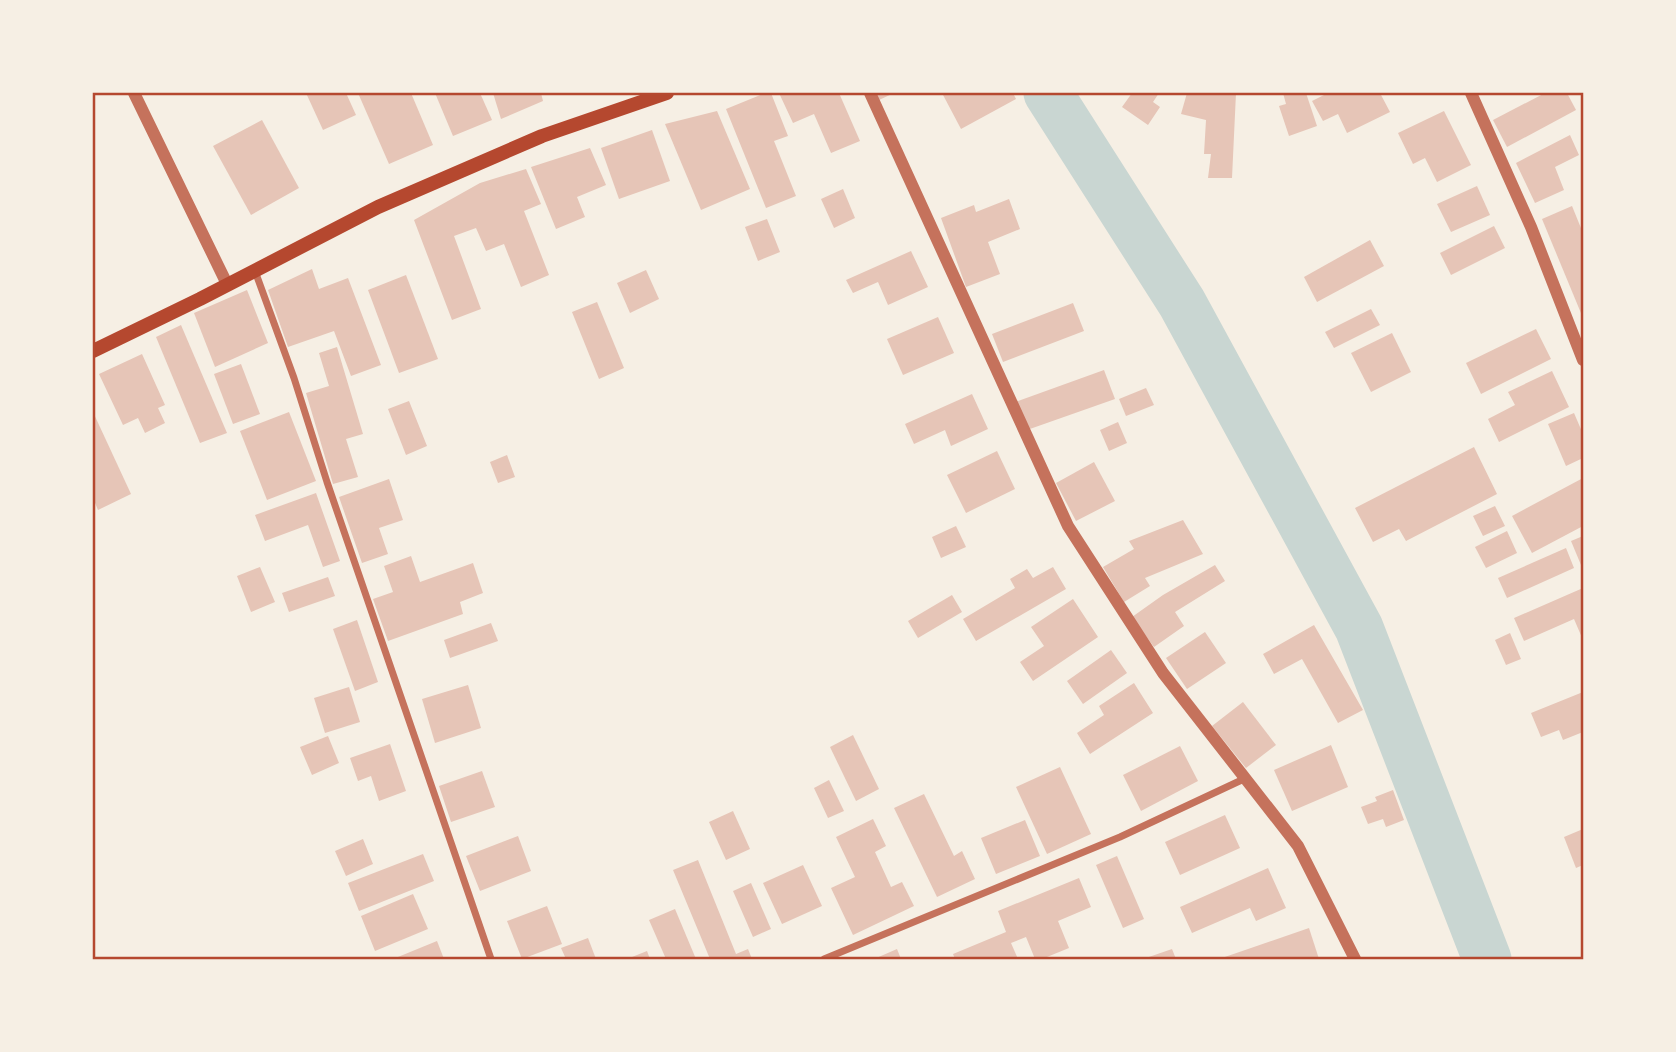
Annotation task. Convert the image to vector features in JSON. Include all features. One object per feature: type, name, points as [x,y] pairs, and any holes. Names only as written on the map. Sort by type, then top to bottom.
[{"type":"main road","points":[[93,351],[378,207],[542,136],[667,93]]},
{"type":"street","points":[[134,93],[227,285]]},
{"type":"street","points":[[870,93],[1068,526],[1163,673],[1298,846],[1356,959]]},
{"type":"street","points":[[1471,93],[1531,227],[1583,360]]},
{"type":"street","points":[[255,271],[294,378],[331,495],[491,959]]},
{"type":"street","points":[[824,959],[1120,837],[1246,779]]},
{"type":"building","points":[[306,93],[346,93],[356,115],[323,130]]},
{"type":"building","points":[[358,93],[411,93],[433,145],[389,164]]},
{"type":"building","points":[[435,93],[480,93],[492,120],[453,136]]},
{"type":"building","points":[[493,93],[541,93],[543,101],[501,119]]},
{"type":"building","points":[[771,93],[788,136],[774,141],[796,196],[766,208],[726,109]]},
{"type":"building","points":[[779,93],[839,93],[860,141],[831,153],[814,114],[793,123]]},
{"type":"building","points":[[876,93],[894,93],[879,100]]},
{"type":"building","points":[[942,93],[1013,93],[1016,99],[961,129]]},
{"type":"building","points":[[1132,93],[1159,93],[1153,102],[1160,107],[1148,125],[1122,107]]},
{"type":"building","points":[[1187,93],[1236,93],[1232,178],[1208,178],[1211,154],[1204,154],[1206,120],[1181,114]]},
{"type":"building","points":[[1283,93],[1306,93],[1317,126],[1289,136],[1279,106],[1286,104]]},
{"type":"building","points":[[1328,93],[1380,93],[1390,112],[1347,133],[1338,114],[1323,121],[1312,101]]},
{"type":"building","points":[[1545,93],[1567,93],[1576,110],[1507,147],[1493,120]]},
{"type":"building","points":[[717,111],[750,189],[701,210],[665,124]]},
{"type":"building","points":[[1444,111],[1471,165],[1437,182],[1425,158],[1413,164],[1398,133]]},
{"type":"building","points":[[262,120],[299,188],[251,215],[213,146]]},
{"type":"building","points":[[652,130],[670,181],[619,199],[601,148]]},
{"type":"building","points":[[1570,135],[1579,155],[1555,167],[1564,190],[1535,203],[1516,163]]},
{"type":"building","points":[[590,148],[606,185],[577,197],[585,217],[556,229],[531,167]]},
{"type":"building","points":[[526,169],[541,204],[524,211],[549,275],[521,287],[504,244],[486,251],[476,228],[454,236],[481,309],[452,320],[414,220],[480,183]]},
{"type":"building","points":[[1477,186],[1490,215],[1451,232],[1437,204]]},
{"type":"building","points":[[843,189],[855,218],[834,228],[821,199]]},
{"type":"building","points":[[1009,199],[1020,229],[988,242],[1000,274],[966,287],[941,218],[974,205],[976,212]]},
{"type":"building","points":[[1572,206],[1583,233],[1583,318],[1542,219]]},
{"type":"building","points":[[767,219],[780,252],[758,261],[745,227]]},
{"type":"building","points":[[1494,226],[1505,248],[1451,275],[1440,253]]},
{"type":"building","points":[[1370,240],[1384,266],[1317,302],[1304,277]]},
{"type":"building","points":[[911,251],[928,287],[888,305],[878,282],[853,293],[846,280]]},
{"type":"building","points":[[312,269],[319,289],[348,278],[381,365],[351,376],[334,331],[288,347],[268,290]]},
{"type":"building","points":[[646,270],[659,299],[630,313],[617,283]]},
{"type":"building","points":[[406,275],[438,359],[399,373],[368,290]]},
{"type":"building","points":[[247,290],[268,343],[215,367],[194,313]]},
{"type":"building","points":[[597,302],[624,368],[599,379],[572,312]]},
{"type":"building","points":[[1073,303],[1084,331],[1003,362],[992,334]]},
{"type":"building","points":[[1371,309],[1380,325],[1334,348],[1325,332]]},
{"type":"building","points":[[938,317],[954,353],[903,375],[887,339]]},
{"type":"building","points":[[181,325],[227,433],[200,443],[156,337]]},
{"type":"building","points":[[1536,329],[1551,359],[1481,394],[1466,363]]},
{"type":"building","points":[[1392,333],[1411,372],[1371,392],[1351,353]]},
{"type":"building","points":[[337,347],[363,434],[346,439],[358,477],[333,484],[306,393],[329,386],[319,353]]},
{"type":"building","points":[[142,354],[165,405],[158,408],[165,423],[145,433],[138,418],[123,425],[99,374]]},
{"type":"building","points":[[241,364],[260,414],[233,424],[214,374]]},
{"type":"building","points":[[1104,370],[1115,399],[1027,430],[1015,402]]},
{"type":"building","points":[[1552,371],[1569,407],[1499,442],[1488,419],[1515,405],[1508,392]]},
{"type":"building","points":[[1146,388],[1154,405],[1126,416],[1119,399]]},
{"type":"building","points":[[972,394],[988,429],[951,446],[945,430],[914,444],[905,424]]},
{"type":"building","points":[[409,401],[427,446],[406,455],[388,409]]},
{"type":"building","points":[[93,412],[131,494],[98,510],[93,498]]},
{"type":"building","points":[[289,412],[316,481],[267,500],[240,431]]},
{"type":"building","points":[[1574,413],[1583,434],[1583,458],[1566,466],[1548,424]]},
{"type":"building","points":[[1118,422],[1127,443],[1109,451],[1100,430]]},
{"type":"building","points":[[1474,447],[1497,494],[1406,541],[1399,529],[1373,542],[1355,508]]},
{"type":"building","points":[[997,451],[1015,489],[966,513],[947,475]]},
{"type":"building","points":[[507,455],[515,477],[498,483],[490,462]]},
{"type":"building","points":[[1094,462],[1115,501],[1076,521],[1056,483]]},
{"type":"building","points":[[1583,478],[1583,526],[1532,553],[1512,516]]},
{"type":"building","points":[[389,479],[403,520],[379,528],[388,554],[362,563],[339,497]]},
{"type":"building","points":[[316,493],[340,561],[323,567],[308,525],[265,541],[255,515]]},
{"type":"building","points":[[1495,506],[1505,526],[1483,536],[1473,516]]},
{"type":"building","points":[[1183,520],[1203,554],[1145,578],[1150,586],[1124,602],[1103,567],[1134,549],[1129,541]]},
{"type":"building","points":[[956,526],[966,547],[941,558],[932,537]]},
{"type":"building","points":[[1507,531],[1517,553],[1486,568],[1475,547]]},
{"type":"building","points":[[1583,536],[1583,564],[1581,565],[1571,541]]},
{"type":"building","points":[[1566,548],[1574,568],[1507,598],[1498,578]]},
{"type":"building","points":[[411,556],[420,582],[473,563],[483,593],[460,602],[463,614],[388,641],[373,599],[393,592],[384,566]]},
{"type":"building","points":[[1215,565],[1225,581],[1175,612],[1184,626],[1154,647],[1132,617],[1163,595]]},
{"type":"building","points":[[260,567],[275,602],[251,612],[237,576]]},
{"type":"building","points":[[1053,567],[1066,589],[976,641],[963,619],[1015,588],[1010,579],[1027,569],[1033,578]]},
{"type":"building","points":[[328,577],[335,596],[289,612],[282,593]]},
{"type":"building","points":[[1583,588],[1583,640],[1574,619],[1524,641],[1514,618]]},
{"type":"building","points":[[952,595],[962,612],[918,638],[908,621]]},
{"type":"building","points":[[1073,599],[1098,637],[1033,681],[1020,662],[1044,646],[1031,627]]},
{"type":"building","points":[[357,620],[378,682],[355,691],[333,629]]},
{"type":"building","points":[[491,623],[498,641],[450,658],[444,640]]},
{"type":"building","points":[[1314,625],[1363,710],[1338,723],[1302,659],[1274,674],[1263,654]]},
{"type":"building","points":[[1205,632],[1226,663],[1187,689],[1166,658]]},
{"type":"building","points":[[1510,633],[1521,659],[1506,665],[1495,640]]},
{"type":"building","points":[[1111,650],[1127,673],[1083,704],[1067,681]]},
{"type":"building","points":[[1134,683],[1153,713],[1090,754],[1077,733],[1104,715],[1099,706]]},
{"type":"building","points":[[468,685],[481,728],[435,743],[422,699]]},
{"type":"building","points":[[349,687],[360,722],[325,733],[314,698]]},
{"type":"building","points":[[1583,692],[1583,732],[1563,740],[1559,730],[1541,737],[1531,713]]},
{"type":"building","points":[[1243,702],[1276,745],[1246,768],[1212,726]]},
{"type":"building","points":[[853,735],[879,789],[856,801],[830,747]]},
{"type":"building","points":[[328,736],[339,763],[312,775],[300,747]]},
{"type":"building","points":[[390,744],[406,791],[379,801],[371,776],[358,781],[350,758]]},
{"type":"building","points":[[1331,745],[1348,787],[1292,811],[1274,770]]},
{"type":"building","points":[[1180,746],[1198,781],[1141,811],[1123,775]]},
{"type":"building","points":[[1060,767],[1091,834],[1047,854],[1016,787]]},
{"type":"building","points":[[482,771],[495,807],[451,822],[439,786]]},
{"type":"building","points":[[829,780],[844,811],[828,818],[814,788]]},
{"type":"building","points":[[1393,790],[1404,820],[1386,827],[1383,819],[1368,824],[1361,807],[1377,801],[1375,797]]},
{"type":"building","points":[[924,794],[954,856],[962,851],[975,879],[937,897],[894,808]]},
{"type":"building","points":[[733,811],[750,849],[726,860],[709,822]]},
{"type":"building","points":[[1225,815],[1240,848],[1180,875],[1165,842]]},
{"type":"building","points":[[873,819],[886,846],[875,852],[891,887],[902,882],[914,906],[853,935],[831,888],[855,877],[836,837]]},
{"type":"building","points":[[1025,820],[1040,856],[996,874],[981,838]]},
{"type":"building","points":[[1583,829],[1583,865],[1576,868],[1564,837]]},
{"type":"building","points":[[518,836],[531,871],[480,891],[466,856]]},
{"type":"building","points":[[363,839],[373,864],[346,876],[335,851]]},
{"type":"building","points":[[423,854],[434,881],[359,911],[348,883]]},
{"type":"building","points":[[1117,856],[1144,919],[1123,928],[1096,865]]},
{"type":"building","points":[[698,860],[736,954],[748,949],[752,959],[710,959],[673,870]]},
{"type":"building","points":[[803,865],[822,906],[782,924],[763,883]]},
{"type":"building","points":[[1268,868],[1286,908],[1256,921],[1250,908],[1192,933],[1180,907]]},
{"type":"building","points":[[1079,878],[1091,907],[1058,921],[1069,948],[1042,959],[1035,959],[1026,937],[1011,943],[1018,959],[955,959],[953,954],[1006,932],[998,911]]},
{"type":"building","points":[[751,883],[771,929],[753,937],[733,891]]},
{"type":"building","points":[[413,894],[428,929],[375,951],[361,916]]},
{"type":"building","points":[[547,906],[562,944],[522,959],[507,921]]},
{"type":"building","points":[[675,909],[696,959],[666,959],[649,920]]},
{"type":"building","points":[[1309,928],[1319,959],[1219,959]]},
{"type":"building","points":[[588,938],[596,959],[566,959],[561,948]]},
{"type":"building","points":[[437,941],[444,959],[393,959]]},
{"type":"building","points":[[897,949],[901,959],[874,959]]},
{"type":"building","points":[[1172,949],[1176,959],[1143,959]]},
{"type":"building","points":[[647,951],[650,959],[627,959]]},
{"type":"waterway","points":[[1048,93],[1182,303],[1359,628],[1487,959]]}]
